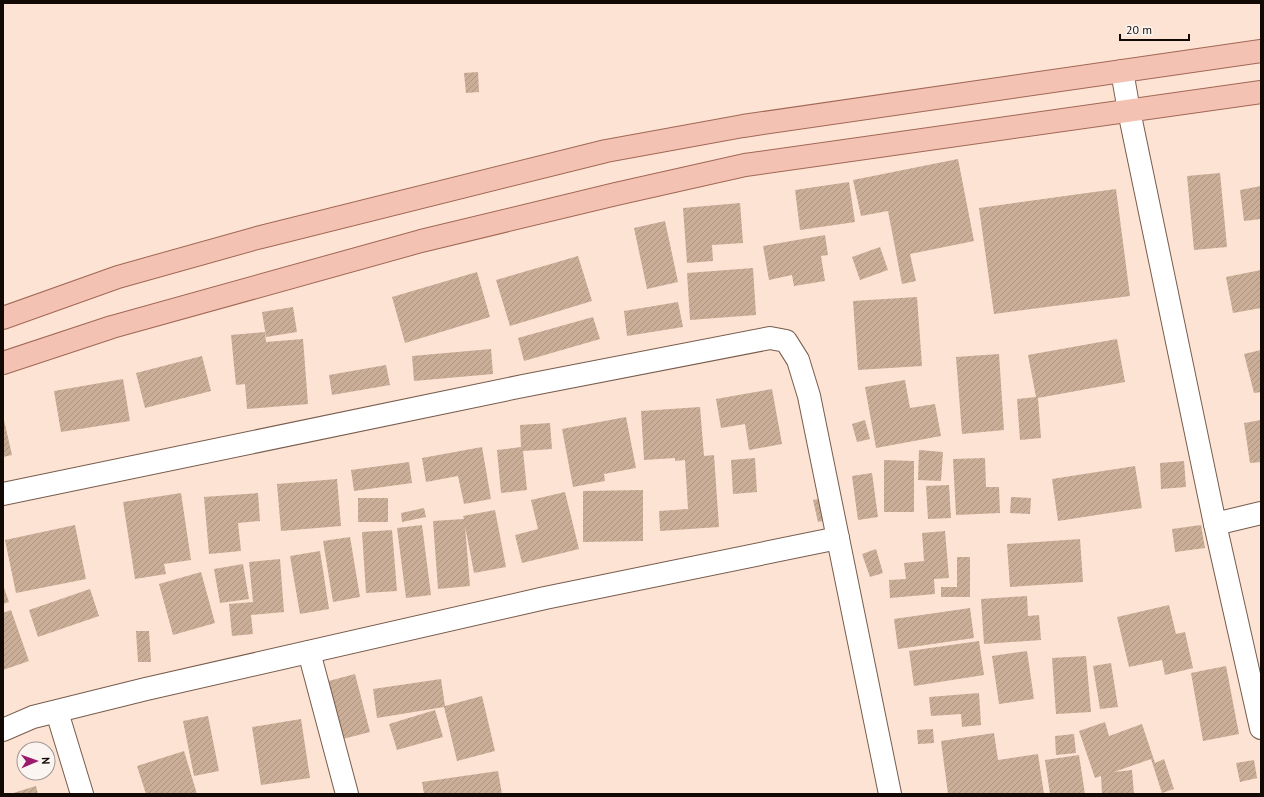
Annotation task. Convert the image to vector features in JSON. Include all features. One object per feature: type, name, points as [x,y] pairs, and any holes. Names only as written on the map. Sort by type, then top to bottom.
[{"type":"main road","points":[[3,318],[118,278],[249,240],[606,151],[743,126],[1261,51]]},
{"type":"main road","points":[[3,363],[112,327],[421,241],[624,192],[745,165],[1261,92]]},
{"type":"street","points":[[1122,71],[1215,524],[1261,728]]},
{"type":"street","points":[[3,494],[523,386],[770,338],[786,341],[798,360],[808,396],[890,794]]},
{"type":"street","points":[[1215,524],[1261,513]]},
{"type":"street","points":[[3,730],[33,718],[146,689],[545,598],[838,538]]},
{"type":"street","points":[[309,652],[347,794]]},
{"type":"street","points":[[57,712],[82,794]]},
{"type":"building","points":[[478,72],[479,92],[466,93],[464,73]]},
{"type":"building","points":[[958,159],[974,241],[910,254],[916,281],[902,284],[888,211],[861,216],[853,180]]},
{"type":"building","points":[[1220,173],[1227,247],[1194,250],[1187,176]]},
{"type":"building","points":[[849,182],[855,222],[800,230],[795,190]]},
{"type":"building","points":[[1261,186],[1261,219],[1244,221],[1240,190]]},
{"type":"building","points":[[1116,189],[1130,296],[994,314],[979,208]]},
{"type":"building","points":[[740,203],[743,243],[712,245],[713,261],[687,263],[683,208]]},
{"type":"building","points":[[665,221],[678,282],[647,289],[634,228]]},
{"type":"building","points":[[825,235],[828,255],[821,256],[825,281],[794,286],[792,275],[769,280],[763,246]]},
{"type":"building","points":[[880,247],[888,270],[860,280],[852,257]]},
{"type":"building","points":[[578,256],[592,301],[510,326],[496,280]]},
{"type":"building","points":[[753,268],[756,315],[690,320],[687,273]]},
{"type":"building","points":[[1261,270],[1261,308],[1233,313],[1226,277]]},
{"type":"building","points":[[477,272],[490,317],[405,343],[392,297]]},
{"type":"building","points":[[917,297],[922,366],[858,370],[853,301]]},
{"type":"building","points":[[678,302],[683,327],[627,336],[624,311]]},
{"type":"building","points":[[293,307],[297,332],[266,337],[262,312]]},
{"type":"building","points":[[593,317],[600,339],[524,361],[518,338]]},
{"type":"building","points":[[265,332],[266,342],[303,339],[308,404],[247,409],[245,384],[236,385],[231,335]]},
{"type":"building","points":[[1117,339],[1125,382],[1038,398],[1041,438],[1020,440],[1017,399],[1036,397],[1028,355]]},
{"type":"building","points":[[491,349],[493,374],[414,381],[412,356]]},
{"type":"building","points":[[1261,350],[1261,392],[1254,393],[1244,354]]},
{"type":"building","points":[[999,354],[1004,430],[962,434],[956,357]]},
{"type":"building","points":[[202,356],[211,391],[145,408],[136,373]]},
{"type":"building","points":[[386,365],[390,385],[332,395],[329,375]]},
{"type":"building","points":[[123,379],[130,421],[61,432],[54,391]]},
{"type":"building","points":[[905,380],[910,408],[935,404],[941,436],[876,448],[865,387]]},
{"type":"building","points":[[772,389],[782,444],[749,450],[745,424],[721,428],[716,399]]},
{"type":"building","points":[[700,407],[704,456],[714,455],[719,527],[660,531],[659,511],[688,509],[685,460],[675,461],[675,458],[644,460],[641,411]]},
{"type":"building","points":[[3,416],[12,455],[3,457]]},
{"type":"building","points":[[626,417],[636,468],[604,474],[605,481],[573,487],[562,429]]},
{"type":"building","points":[[865,420],[870,439],[857,442],[852,424]]},
{"type":"building","points":[[1261,420],[1261,462],[1250,463],[1244,423]]},
{"type":"building","points":[[550,423],[552,449],[523,451],[527,490],[501,493],[497,450],[521,447],[520,425]]},
{"type":"building","points":[[482,447],[491,499],[464,504],[458,476],[426,482],[422,458]]},
{"type":"building","points":[[919,450],[943,452],[941,481],[918,480]]},
{"type":"building","points":[[755,458],[757,492],[733,494],[731,460]]},
{"type":"building","points":[[985,458],[986,487],[999,487],[1000,513],[956,515],[953,459]]},
{"type":"building","points":[[884,460],[914,461],[914,512],[884,512]]},
{"type":"building","points":[[1184,461],[1186,487],[1161,489],[1160,463]]},
{"type":"building","points":[[409,462],[412,483],[354,491],[351,470]]},
{"type":"building","points":[[1135,466],[1142,508],[1058,521],[1052,479]]},
{"type":"building","points":[[872,473],[878,517],[858,520],[852,476]]},
{"type":"building","points":[[337,479],[341,526],[281,531],[277,484]]},
{"type":"building","points":[[949,485],[951,518],[928,519],[926,486]]},
{"type":"building","points":[[643,490],[643,541],[583,542],[583,491]]},
{"type":"building","points":[[565,492],[579,549],[522,563],[515,535],[538,529],[531,500]]},
{"type":"building","points":[[181,493],[191,560],[164,564],[166,574],[135,579],[123,502]]},
{"type":"building","points":[[258,493],[260,521],[238,523],[241,551],[209,554],[204,497]]},
{"type":"building","points":[[828,497],[832,519],[818,522],[813,500]]},
{"type":"building","points":[[1011,497],[1031,498],[1030,514],[1010,513]]},
{"type":"building","points":[[358,498],[388,498],[388,522],[358,522]]},
{"type":"building","points":[[424,508],[426,517],[402,522],[401,513]]},
{"type":"building","points":[[495,510],[506,567],[474,573],[465,526],[470,586],[438,589],[433,521],[464,519],[463,516]]},
{"type":"building","points":[[75,525],[86,579],[16,593],[5,540]]},
{"type":"building","points":[[422,525],[431,595],[406,598],[397,528]]},
{"type":"building","points":[[1201,525],[1205,548],[1175,552],[1172,529]]},
{"type":"building","points":[[392,530],[397,591],[366,593],[362,532]]},
{"type":"building","points":[[945,531],[949,578],[934,579],[935,594],[890,598],[889,580],[906,579],[904,563],[924,561],[922,533]]},
{"type":"building","points":[[350,537],[360,597],[333,602],[323,541]]},
{"type":"building","points":[[1080,539],[1083,582],[1010,587],[1007,544]]},
{"type":"building","points":[[876,549],[883,573],[870,577],[862,554]]},
{"type":"building","points":[[320,551],[329,609],[300,614],[290,556]]},
{"type":"building","points":[[957,557],[970,557],[970,597],[941,597],[941,587],[957,587]]},
{"type":"building","points":[[280,559],[284,612],[251,615],[253,634],[232,636],[229,604],[253,602],[249,562]]},
{"type":"building","points":[[243,564],[249,599],[220,603],[214,569]]},
{"type":"building","points":[[201,572],[215,623],[173,635],[159,584]]},
{"type":"building","points":[[3,585],[9,602],[3,604]]},
{"type":"building","points":[[90,589],[99,616],[38,637],[29,610]]},
{"type":"building","points":[[1027,596],[1028,616],[1039,615],[1041,640],[984,644],[981,599]]},
{"type":"building","points":[[1169,605],[1176,634],[1185,632],[1193,668],[1165,675],[1162,660],[1129,667],[1117,617]]},
{"type":"building","points":[[970,608],[974,638],[898,649],[894,619]]},
{"type":"building","points":[[11,610],[29,661],[3,670],[3,613]]},
{"type":"building","points":[[136,631],[149,631],[151,662],[138,662]]},
{"type":"building","points":[[979,641],[984,675],[914,686],[909,651]]},
{"type":"building","points":[[1027,651],[1034,699],[999,704],[992,656]]},
{"type":"building","points":[[1086,656],[1091,712],[1056,714],[1052,658]]},
{"type":"building","points":[[1111,663],[1118,707],[1100,709],[1093,666]]},
{"type":"building","points":[[1226,666],[1239,734],[1203,741],[1191,673]]},
{"type":"building","points":[[355,674],[370,732],[335,741],[321,683]]},
{"type":"building","points":[[441,679],[445,706],[482,696],[495,751],[457,761],[444,707],[377,718],[373,689]]},
{"type":"building","points":[[979,693],[981,725],[962,727],[961,714],[931,716],[929,697]]},
{"type":"building","points":[[435,710],[443,737],[397,750],[389,724]]},
{"type":"building","points":[[208,716],[219,771],[194,776],[183,721]]},
{"type":"building","points":[[301,719],[310,778],[261,785],[252,727]]},
{"type":"building","points":[[1105,722],[1109,736],[1142,724],[1155,763],[1164,759],[1174,789],[1162,793],[1151,759],[1114,772],[1132,770],[1134,794],[1102,794],[1101,776],[1095,778],[1079,731]]},
{"type":"building","points":[[933,729],[934,743],[918,744],[917,730]]},
{"type":"building","points":[[994,733],[998,760],[1038,754],[1044,794],[948,794],[941,741]]},
{"type":"building","points":[[1074,734],[1076,753],[1056,755],[1055,736]]},
{"type":"building","points":[[184,751],[197,794],[146,794],[137,766]]},
{"type":"building","points":[[1079,755],[1085,794],[1050,794],[1045,760]]},
{"type":"building","points":[[1254,760],[1257,778],[1240,782],[1236,763]]},
{"type":"building","points":[[498,771],[502,794],[424,794],[422,782]]},
{"type":"building","points":[[36,786],[38,794],[10,794]]}]
